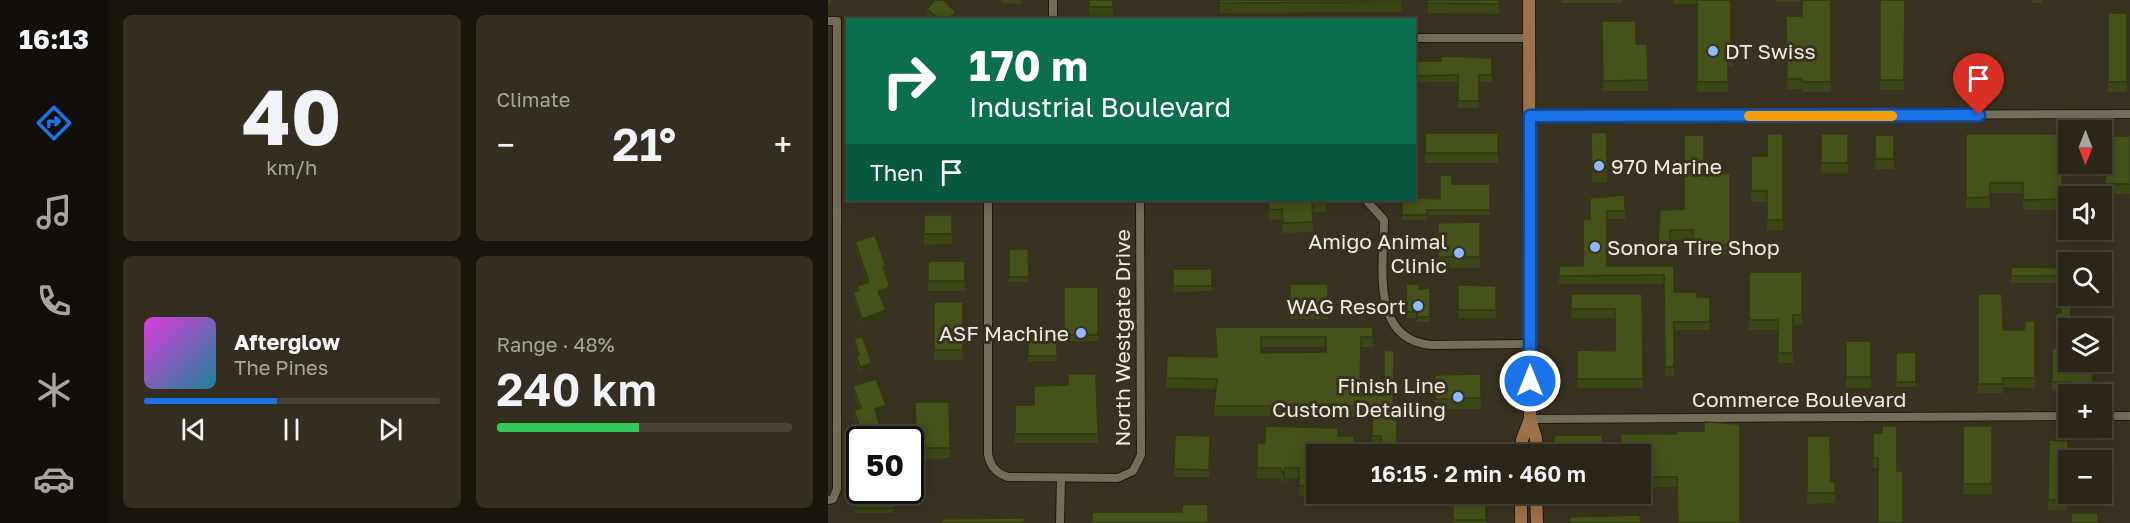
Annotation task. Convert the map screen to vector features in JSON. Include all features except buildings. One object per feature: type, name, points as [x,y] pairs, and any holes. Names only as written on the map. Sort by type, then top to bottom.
[{"type":"main road","points":[[1529,0],[1530,418],[1536,444]]},
{"type":"main road","points":[[1522,444],[1530,418]]},
{"type":"main road","points":[[1521,504],[1521,523]]},
{"type":"main road","points":[[1536,504],[1537,523]]},
{"type":"street","points":[[1053,0],[1053,18]]},
{"type":"street","points":[[828,21],[837,21],[832,219],[837,489],[833,499],[828,500]]},
{"type":"street","points":[[1416,38],[1529,38]]},
{"type":"street","points":[[1530,116],[2130,114]]},
{"type":"street","points":[[988,201],[989,460],[994,469],[1008,477],[1061,478],[1060,523]]},
{"type":"street","name":"North Westgate Drive","points":[[1061,478],[1119,478],[1133,471],[1140,461],[1140,201]]},
{"type":"street","points":[[1366,201],[1384,220],[1384,301],[1390,321],[1402,334],[1416,342],[1432,345],[1530,344]]},
{"type":"street","name":"Commerce Boulevard","points":[[1530,418],[2058,416]]},
{"type":"street","points":[[2112,416],[2130,416]]},
{"type":"slow traffic","points":[[1749,116],[1892,116]]},
{"type":"place","name":"DT Swiss","points":[[1713,51]]},
{"type":"place","name":"970 Marine","points":[[1599,166]]},
{"type":"place","name":"Sonora Tire Shop","points":[[1595,247]]},
{"type":"place","name":"Amigo Animal Clinic","points":[[1459,253]]},
{"type":"place","name":"WAG Resort","points":[[1418,306]]},
{"type":"place","name":"ASF Machine","points":[[1081,333]]},
{"type":"place","name":"Finish Line Custom Detailing","points":[[1458,397]]},
{"type":"route","points":[[1530,381],[1530,116],[1979,115]]}]
